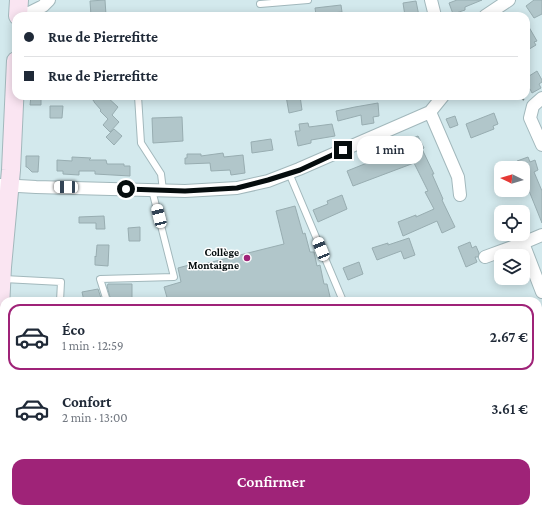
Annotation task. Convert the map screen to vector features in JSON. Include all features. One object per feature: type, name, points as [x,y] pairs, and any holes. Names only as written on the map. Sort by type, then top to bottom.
[{"type":"street","points":[[31,12],[43,6],[49,0]]},
{"type":"street","points":[[431,0],[434,12]]},
{"type":"street","points":[[491,12],[509,0]]},
{"type":"street","points":[[542,98],[532,106],[530,118],[542,145]]},
{"type":"street","points":[[1,292],[5,185],[13,100]]},
{"type":"street","points":[[5,185],[185,191],[237,188],[300,170],[430,112],[440,100]]},
{"type":"street","points":[[430,112],[458,177],[460,195]]},
{"type":"street","points":[[485,257],[542,235]]},
{"type":"street","points":[[523,243],[542,292]]},
{"type":"lane","points":[[260,4],[308,0]]},
{"type":"lane","points":[[106,297],[100,279],[174,278],[158,190],[161,174],[141,143],[138,100]]},
{"type":"lane","points":[[289,173],[340,297]]},
{"type":"lane","points":[[1,292],[61,282],[60,297]]},
{"type":"building","points":[[105,0],[106,12],[91,12],[90,1]]},
{"type":"building","points":[[457,0],[482,0],[465,7],[465,10],[459,12],[452,12],[449,3]]},
{"type":"building","points":[[534,0],[542,0],[542,14],[534,18],[526,6]]},
{"type":"building","points":[[416,1],[418,12],[404,12],[403,3]]},
{"type":"building","points":[[341,5],[342,12],[316,12],[315,8]]},
{"type":"building","points":[[530,29],[537,41],[534,42],[536,45],[530,49]]},
{"type":"building","points":[[537,71],[542,80],[539,84],[541,88],[532,93],[530,89],[530,75]]},
{"type":"building","points":[[31,100],[41,100],[41,105],[30,105]]},
{"type":"building","points":[[93,100],[110,100],[118,107],[112,115],[119,122],[110,132],[103,125],[108,119],[100,111],[101,110]]},
{"type":"building","points":[[287,100],[301,100],[302,110],[289,113]]},
{"type":"building","points":[[378,103],[379,116],[373,117],[374,123],[362,125],[361,115],[338,121],[336,111]]},
{"type":"building","points":[[50,106],[63,106],[62,118],[50,118]]},
{"type":"building","points":[[494,113],[498,124],[493,126],[494,129],[471,138],[466,124]]},
{"type":"building","points":[[455,116],[458,125],[450,128],[446,119]]},
{"type":"building","points":[[182,117],[183,141],[153,143],[152,118]]},
{"type":"building","points":[[308,123],[309,127],[332,124],[335,136],[311,140],[311,143],[298,146],[295,131],[300,131],[299,124]]},
{"type":"building","points":[[114,129],[122,136],[114,145],[106,137]]},
{"type":"building","points":[[418,136],[424,148],[422,149],[434,174],[432,174],[443,199],[442,200],[455,227],[442,233],[437,221],[403,236],[398,222],[416,215],[416,217],[434,209],[425,192],[428,191],[414,163],[353,186],[347,171],[377,159],[378,162],[410,149],[406,141]]},
{"type":"building","points":[[271,139],[273,150],[252,153],[251,142]]},
{"type":"building","points":[[223,153],[224,157],[243,155],[245,173],[231,175],[230,170],[211,171],[210,163],[185,164],[187,154],[201,154],[201,156]]},
{"type":"building","points":[[26,156],[39,156],[38,172],[32,172],[26,167]]},
{"type":"building","points":[[72,157],[91,158],[89,160],[106,160],[107,164],[124,164],[124,166],[130,166],[130,176],[95,174],[95,171],[79,171],[79,175],[63,174],[63,171],[57,171],[57,160],[72,161]]},
{"type":"building","points":[[528,157],[530,161],[517,161]]},
{"type":"building","points":[[535,160],[538,170],[534,172],[542,191],[542,223],[530,193],[530,162]]},
{"type":"building","points":[[342,195],[347,209],[318,222],[313,210],[328,204],[327,201]]},
{"type":"building","points":[[295,206],[303,234],[305,233],[310,252],[314,252],[317,266],[320,265],[324,284],[327,284],[330,297],[167,297],[164,287],[181,282],[178,268],[189,265],[190,268],[284,244],[276,211]]},
{"type":"building","points":[[104,216],[105,229],[96,229],[96,223],[79,223],[79,217]]},
{"type":"building","points":[[140,227],[140,241],[129,241],[128,228]]},
{"type":"building","points":[[409,238],[415,255],[404,259],[401,251],[377,260],[372,248],[388,243],[388,245]]},
{"type":"building","points":[[470,242],[472,248],[476,246],[479,253],[478,257],[475,257],[477,262],[466,267],[458,247]]},
{"type":"building","points":[[97,245],[109,245],[108,266],[95,265]]},
{"type":"building","points":[[359,262],[363,274],[348,280],[343,268]]},
{"type":"building","points":[[108,284],[132,284],[132,297],[110,297],[107,286]]},
{"type":"building","points":[[98,289],[101,297],[83,297],[82,292]]},
{"type":"place","name":"Collège Montaigne","points":[[247,258]]},
{"type":"route","points":[[126,189],[185,191],[237,188],[300,170],[343,150]]}]
